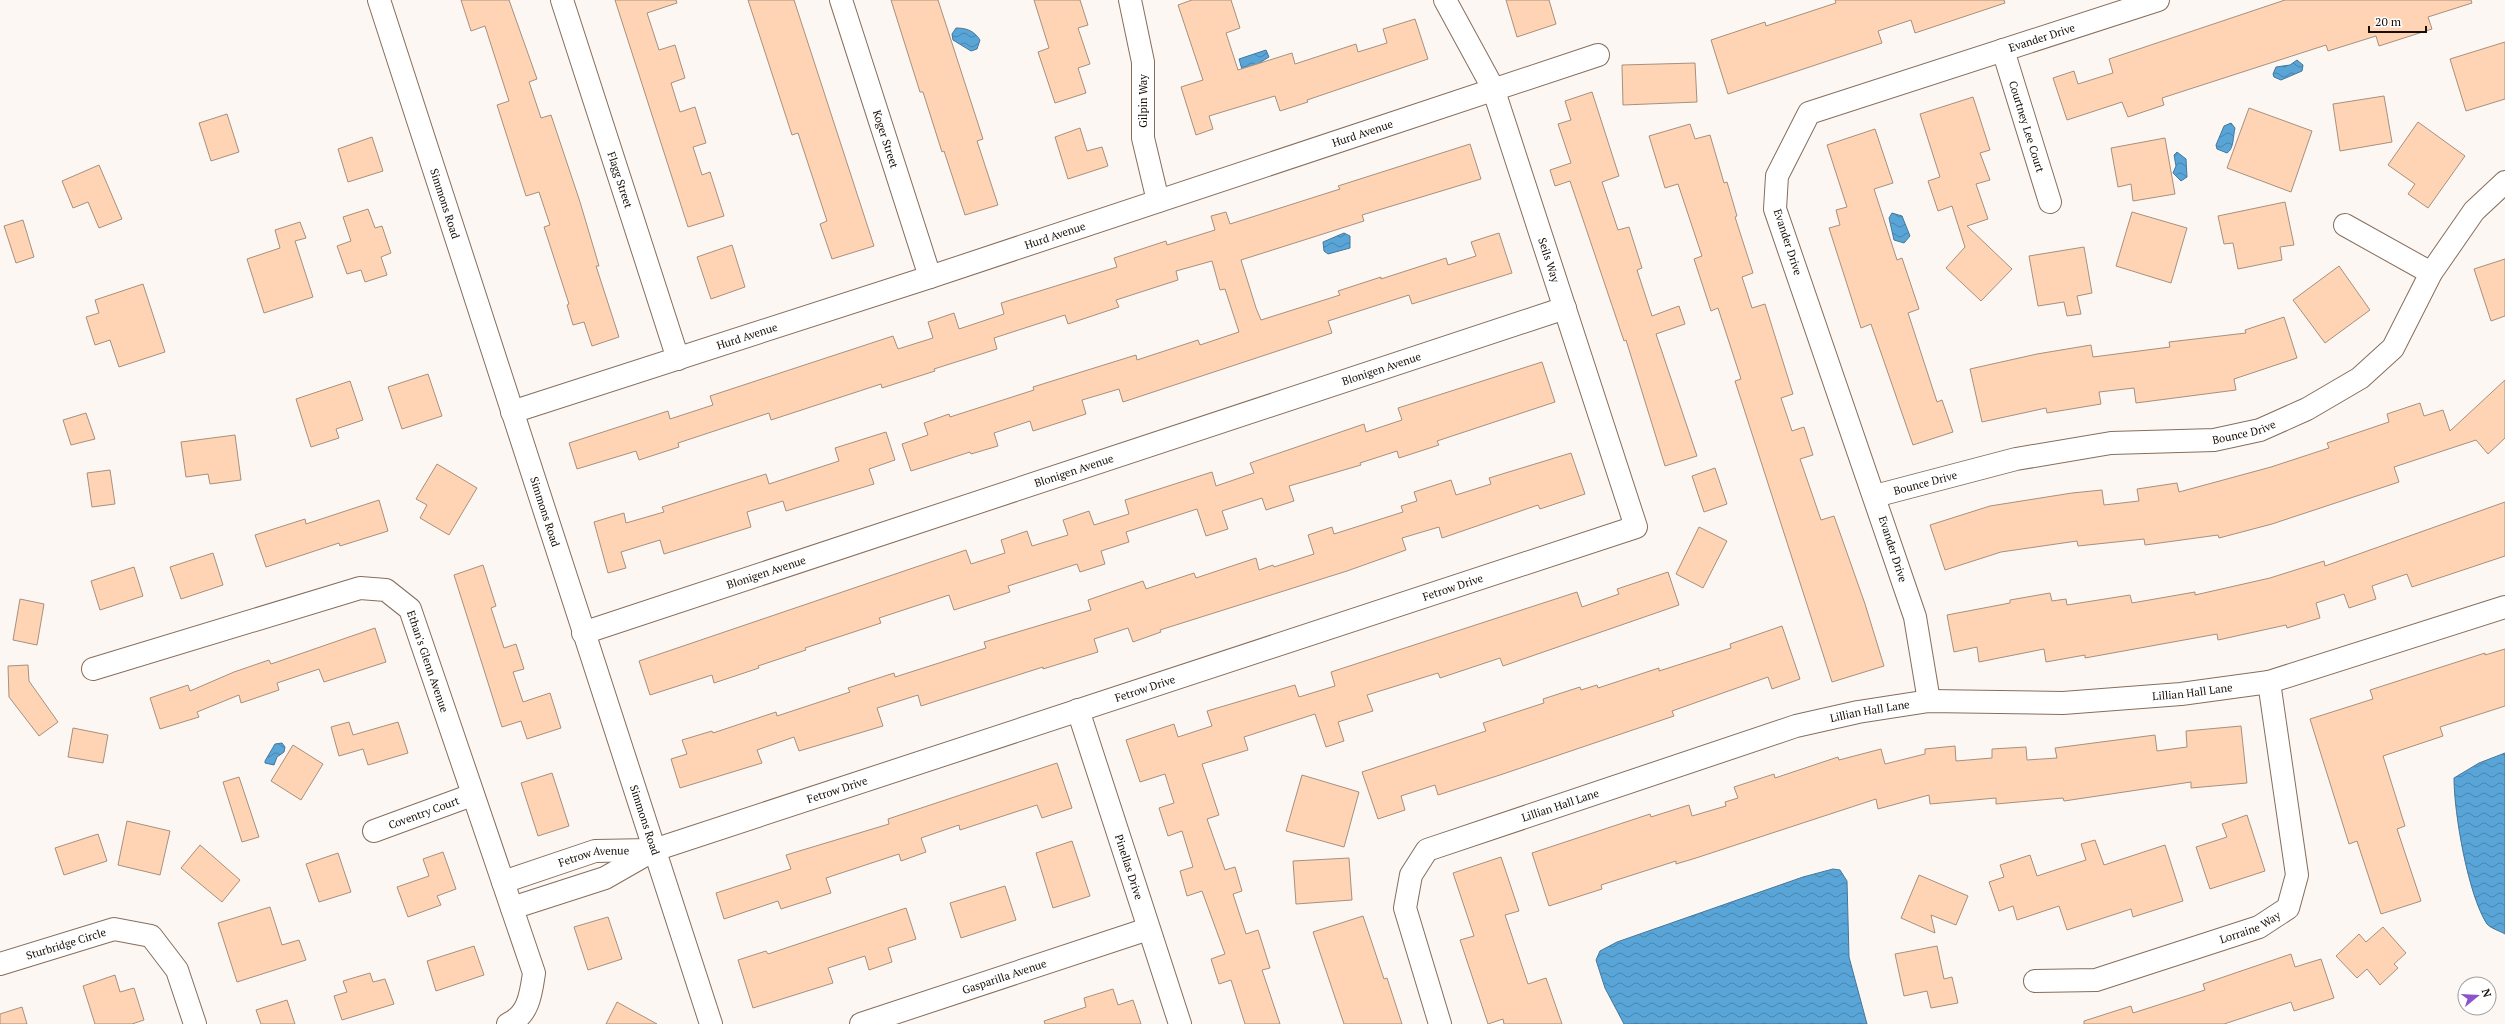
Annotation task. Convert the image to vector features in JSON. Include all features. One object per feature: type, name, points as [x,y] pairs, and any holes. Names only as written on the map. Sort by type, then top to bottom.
[{"type":"street","name":"Simmons Road","points":[[379,0],[711,1024]]},
{"type":"street","name":"Flagg Street","points":[[562,0],[678,359]]},
{"type":"street","name":"Koger Street","points":[[841,0],[930,277]]},
{"type":"street","name":"Gilpin Way","points":[[1130,0],[1143,62],[1143,138],[1158,201]]},
{"type":"street","name":"Seils Way","points":[[1445,0],[1493,88],[1636,527]]},
{"type":"street","name":"Evander Drive","points":[[1929,701],[1915,617],[1875,496],[1775,209],[1777,176],[1809,113],[2158,0]]},
{"type":"street","name":"Courtney Lee Court","points":[[2003,50],[2050,202]]},
{"type":"street","name":"Hurd Avenue","points":[[512,412],[930,277],[1493,88],[1598,55]]},
{"type":"street","name":"Bounce Drive","points":[[1875,496],[2023,458],[2111,443],[2214,440],[2260,430],[2307,409],[2366,373],[2393,348],[2431,273],[2474,211],[2505,182]]},
{"type":"street","points":[[2345,225],[2431,273]]},
{"type":"street","name":"Blonigen Avenue","points":[[583,633],[1565,308]]},
{"type":"street","name":"Fetrow Drive","points":[[654,850],[1636,527]]},
{"type":"street","name":"Ethan's Glenn Avenue","points":[[93,669],[360,588],[386,590],[410,609],[472,795],[534,973],[531,999],[516,1020],[508,1024]]},
{"type":"street","name":"Lillian Hall Lane","points":[[1440,1024],[1405,908],[1411,875],[1427,850],[1796,726],[1858,712],[1929,701],[2064,703],[2181,694],[2269,682],[2505,607]]},
{"type":"street","name":"Lorraine Way","points":[[2035,981],[2096,980],[2259,927],[2288,908],[2297,874],[2269,682]]},
{"type":"street","name":"Pinellas Drive","points":[[1078,710],[1180,1024]]},
{"type":"street","name":"Coventry Court","points":[[374,830],[472,795]]},
{"type":"street","name":"Fetrow Avenue","points":[[503,882],[595,851],[654,850]]},
{"type":"street","name":"Fetrow Avenue","points":[[512,908],[605,878],[654,850]]},
{"type":"street","name":"Sturbridge Circle","points":[[0,964],[114,929],[151,936],[177,970],[195,1024]]},
{"type":"street","name":"Gasparilla Avenue","points":[[861,1024],[1148,929]]},
{"type":"water","points":[[956,28],[967,29],[975,34],[980,40],[977,49],[971,51],[953,40],[952,34]]},
{"type":"water","points":[[1266,50],[1269,57],[1243,73],[1239,59]]},
{"type":"water","points":[[2297,60],[2303,65],[2302,71],[2281,80],[2274,77],[2273,74],[2276,67],[2290,65]]},
{"type":"water","points":[[2231,123],[2235,128],[2231,149],[2227,153],[2217,149],[2216,145],[2224,126]]},
{"type":"water","points":[[2177,152],[2186,159],[2187,177],[2181,181],[2173,173],[2176,166],[2174,155]]},
{"type":"water","points":[[1892,213],[1902,216],[1910,236],[1904,243],[1894,240],[1889,218]]},
{"type":"water","points":[[1344,233],[1350,236],[1350,248],[1328,254],[1324,251],[1323,242]]},
{"type":"water","points":[[282,743],[285,747],[284,752],[277,757],[274,765],[265,763],[275,744]]},
{"type":"water","points":[[2505,753],[2505,934],[2487,924],[2480,911],[2474,894],[2459,832],[2454,778],[2479,763]]},
{"type":"water","points":[[1833,869],[1840,870],[1847,881],[1849,957],[1867,1024],[1624,1024],[1605,988],[1596,960],[1600,951],[1617,942],[1803,877]]},
{"type":"building","points":[[461,0],[509,0],[537,79],[529,82],[541,118],[551,115],[580,202],[599,266],[596,266],[619,337],[592,346],[584,322],[573,325],[567,305],[569,304],[544,227],[550,225],[539,192],[526,196],[497,105],[509,101],[485,26],[471,31]]},
{"type":"building","points":[[615,0],[676,0],[677,3],[647,13],[659,50],[675,45],[685,78],[671,83],[680,112],[695,107],[706,143],[693,147],[702,175],[710,172],[724,216],[688,227]]},
{"type":"building","points":[[748,0],[794,0],[874,246],[832,259],[820,224],[827,221],[798,133],[792,135]]},
{"type":"building","points":[[891,0],[938,0],[983,139],[977,141],[998,205],[965,215],[944,151],[942,152],[923,92],[920,92]]},
{"type":"building","points":[[1034,0],[1080,0],[1088,25],[1078,28],[1090,64],[1078,68],[1086,93],[1055,103],[1038,52],[1049,48]]},
{"type":"building","points":[[1192,0],[1231,0],[1240,28],[1226,33],[1238,70],[1292,53],[1295,64],[1356,44],[1358,52],[1387,43],[1383,29],[1415,19],[1428,59],[1307,100],[1308,102],[1280,111],[1275,96],[1209,116],[1213,129],[1196,135],[1181,87],[1203,80],[1178,5]]},
{"type":"building","points":[[1506,0],[1549,0],[1556,24],[1517,37]]},
{"type":"building","points":[[1835,0],[2004,0],[2005,3],[1915,33],[1911,20],[1878,31],[1882,43],[1728,94],[1711,40],[1765,22],[1766,26],[1836,3]]},
{"type":"building","points":[[2285,0],[2471,0],[2472,3],[2428,17],[2432,29],[2379,46],[2376,36],[2328,51],[2326,45],[2162,98],[2164,105],[2128,117],[2122,102],[2067,120],[2053,78],[2074,71],[2078,84],[2113,73],[2109,59]]},
{"type":"building","points":[[2505,42],[2505,99],[2466,111],[2450,59]]},
{"type":"building","points":[[1695,63],[1697,102],[1623,105],[1622,65]]},
{"type":"building","points":[[1592,92],[1619,176],[1602,182],[1618,230],[1629,227],[1642,268],[1637,270],[1652,316],[1679,306],[1685,324],[1656,334],[1697,456],[1665,466],[1626,340],[1624,341],[1570,181],[1555,186],[1550,170],[1571,163],[1558,124],[1571,120],[1565,101]]},
{"type":"building","points":[[2384,96],[2392,142],[2340,151],[2333,104]]},
{"type":"building","points":[[1973,97],[1990,150],[1980,153],[1990,180],[1976,184],[1988,219],[1967,226],[2012,269],[1981,301],[1946,268],[1965,247],[1952,206],[1938,211],[1928,181],[1940,177],[1920,114]]},
{"type":"building","points":[[2249,108],[2312,131],[2291,192],[2227,168]]},
{"type":"building","points":[[227,114],[239,152],[211,161],[199,123]]},
{"type":"building","points":[[2418,122],[2465,156],[2428,208],[2408,194],[2415,184],[2388,165]]},
{"type":"building","points":[[1690,124],[1695,139],[1710,135],[1724,183],[1727,182],[1737,216],[1735,217],[1753,273],[1742,277],[1752,308],[1765,304],[1793,394],[1781,398],[1792,431],[1804,427],[1813,455],[1800,459],[1821,520],[1834,516],[1865,604],[1884,666],[1832,682],[1735,381],[1741,379],[1718,308],[1711,311],[1694,259],[1702,256],[1678,184],[1665,188],[1649,136]]},
{"type":"building","points":[[1080,128],[1087,151],[1102,147],[1108,166],[1068,179],[1055,137]]},
{"type":"building","points":[[1875,129],[1893,183],[1874,189],[1897,260],[1902,258],[1919,309],[1908,313],[1937,402],[1942,400],[1953,432],[1913,445],[1871,324],[1861,328],[1829,228],[1840,225],[1836,210],[1847,207],[1827,145]]},
{"type":"building","points":[[372,137],[383,171],[348,182],[338,149]]},
{"type":"building","points":[[2165,138],[2175,194],[2133,201],[2131,184],[2118,187],[2111,148]]},
{"type":"building","points":[[1470,144],[1481,179],[1362,215],[1364,221],[1241,260],[1256,308],[1261,320],[1340,295],[1338,291],[1381,277],[1381,279],[1446,258],[1448,265],[1476,256],[1471,242],[1499,233],[1512,273],[1412,304],[1409,295],[1328,321],[1332,333],[1123,402],[1119,389],[1082,400],[1086,414],[1033,431],[1030,421],[994,433],[998,446],[971,454],[970,452],[911,471],[902,444],[928,435],[924,423],[949,414],[950,417],[1034,390],[1033,387],[1136,355],[1137,360],[1198,340],[1200,345],[1239,332],[1225,289],[1220,290],[1212,261],[1176,271],[1178,280],[1116,300],[1119,307],[1068,324],[1065,315],[994,338],[997,349],[934,369],[935,371],[882,388],[881,384],[771,420],[769,413],[678,443],[679,447],[639,460],[636,451],[577,469],[569,443],[668,411],[670,419],[713,405],[710,396],[893,336],[898,349],[933,338],[928,322],[954,313],[959,329],[1004,314],[1001,303],[1117,267],[1114,258],[1166,241],[1167,245],[1215,230],[1211,216],[1226,212],[1230,224],[1340,189],[1338,186]]},
{"type":"building","points":[[99,165],[122,219],[99,228],[88,202],[73,208],[62,181]]},
{"type":"building","points":[[2285,202],[2294,245],[2280,247],[2282,260],[2238,269],[2233,243],[2224,244],[2218,216]]},
{"type":"building","points":[[368,209],[375,228],[382,226],[391,253],[381,257],[387,275],[365,282],[361,270],[347,274],[337,246],[351,241],[343,217]]},
{"type":"building","points":[[2132,212],[2187,228],[2171,283],[2116,266]]},
{"type":"building","points":[[23,220],[34,257],[16,263],[4,226]]},
{"type":"building","points":[[300,222],[306,238],[295,241],[313,297],[264,313],[247,259],[280,248],[275,230]]},
{"type":"building","points":[[732,245],[745,287],[711,299],[697,257]]},
{"type":"building","points":[[2084,247],[2092,293],[2077,296],[2081,314],[2067,316],[2064,302],[2038,306],[2029,256]]},
{"type":"building","points":[[2505,259],[2505,316],[2491,321],[2474,269]]},
{"type":"building","points":[[2339,266],[2370,310],[2325,343],[2293,300]]},
{"type":"building","points":[[143,284],[165,352],[119,367],[110,340],[95,345],[86,317],[99,313],[95,300]]},
{"type":"building","points":[[2284,317],[2297,358],[2234,379],[2236,390],[2136,403],[2134,388],[2099,392],[2101,404],[2047,413],[2046,408],[1982,422],[1970,369],[2037,354],[2091,345],[2093,357],[2170,347],[2169,342],[2246,333],[2245,330]]},
{"type":"building","points":[[1542,362],[1555,402],[1437,441],[1439,445],[1399,458],[1397,451],[1360,463],[1361,465],[1289,486],[1294,501],[1266,510],[1262,498],[1222,511],[1228,529],[1206,536],[1197,509],[1126,532],[1129,542],[1101,551],[1105,564],[1080,572],[1077,564],[1008,586],[1010,592],[954,610],[949,595],[879,618],[881,623],[805,648],[806,650],[758,666],[759,668],[714,683],[712,675],[650,695],[639,661],[966,550],[971,564],[1005,553],[1001,540],[1027,531],[1032,546],[1068,535],[1063,520],[1089,511],[1094,525],[1129,514],[1125,500],[1212,472],[1216,486],[1254,473],[1250,463],[1364,424],[1366,432],[1402,420],[1398,408]]},
{"type":"building","points":[[428,374],[442,416],[402,429],[388,387]]},
{"type":"building","points":[[2505,380],[2505,438],[2488,454],[2476,440],[2394,467],[2399,482],[2272,524],[2219,538],[2218,535],[2145,545],[2144,539],[2078,546],[2077,541],[2001,552],[1945,570],[1930,525],[1990,506],[2072,493],[2102,490],[2104,505],[2139,501],[2137,489],[2177,483],[2179,492],[2271,467],[2329,448],[2327,443],[2389,422],[2387,414],[2420,403],[2424,416],[2443,410],[2450,431]]},
{"type":"building","points":[[350,381],[363,420],[336,429],[339,438],[311,447],[296,399]]},
{"type":"building","points":[[86,413],[95,439],[71,445],[63,420]]},
{"type":"building","points":[[886,432],[895,460],[869,469],[874,484],[786,511],[783,501],[747,512],[751,527],[664,554],[660,540],[621,552],[626,568],[608,573],[594,522],[624,513],[626,523],[664,512],[662,507],[766,474],[769,484],[839,461],[835,448]]},
{"type":"building","points":[[235,435],[241,480],[210,484],[208,474],[186,477],[181,442]]},
{"type":"building","points":[[1571,453],[1585,494],[1540,509],[1538,505],[1442,538],[1439,527],[1402,538],[1406,550],[1347,571],[1160,630],[1161,632],[1133,642],[1128,628],[1094,639],[1098,652],[1043,669],[1043,667],[921,706],[918,695],[877,708],[883,726],[799,751],[794,737],[757,750],[762,763],[680,788],[671,759],[687,754],[682,740],[712,731],[713,733],[776,712],[777,716],[850,692],[848,688],[894,673],[895,677],[986,648],[984,642],[1091,610],[1088,600],[1143,581],[1146,589],[1194,573],[1196,578],[1256,558],[1259,570],[1273,565],[1274,567],[1314,554],[1308,535],[1332,527],[1334,534],[1403,512],[1401,506],[1417,501],[1414,492],[1451,480],[1456,495],[1491,484],[1489,478]]},
{"type":"building","points":[[437,464],[477,488],[449,535],[420,518],[427,505],[416,499]]},
{"type":"building","points":[[1715,468],[1727,504],[1704,512],[1692,476]]},
{"type":"building","points":[[110,470],[115,504],[92,507],[87,473]]},
{"type":"building","points":[[379,500],[388,531],[340,546],[339,543],[266,567],[255,535],[305,519],[306,524]]},
{"type":"building","points":[[2505,502],[2505,556],[2412,587],[2407,574],[2372,586],[2376,599],[2349,608],[2344,594],[2316,603],[2320,618],[2287,628],[2286,625],[2218,640],[2217,634],[2085,658],[2085,655],[2046,662],[2044,649],[1979,662],[1977,647],[1954,652],[1947,615],[2010,603],[2010,600],[2050,593],[2052,601],[2066,599],[2067,605],[2130,595],[2132,603],[2195,592],[2195,595],[2270,578],[2324,561],[2325,566]]},
{"type":"building","points":[[1699,527],[1727,541],[1703,588],[1676,574]]},
{"type":"building","points":[[213,553],[223,585],[181,599],[170,567]]},
{"type":"building","points":[[483,565],[496,606],[491,608],[504,648],[516,644],[524,669],[513,672],[523,702],[550,693],[561,728],[527,739],[521,721],[502,727],[454,575]]},
{"type":"building","points":[[134,567],[143,596],[100,610],[91,581]]},
{"type":"building","points":[[1668,572],[1679,605],[1503,666],[1500,658],[1440,678],[1438,673],[1367,695],[1373,711],[1338,722],[1344,741],[1326,747],[1315,714],[1244,737],[1248,750],[1202,764],[1219,815],[1207,819],[1225,870],[1235,867],[1242,891],[1233,894],[1246,934],[1258,930],[1270,968],[1262,970],[1280,1024],[1245,1024],[1231,980],[1219,984],[1211,959],[1225,954],[1202,891],[1187,896],[1180,871],[1193,867],[1182,831],[1168,836],[1159,808],[1174,803],[1165,774],[1140,782],[1126,740],[1174,724],[1178,737],[1212,726],[1207,711],[1295,685],[1299,697],[1335,686],[1331,672],[1577,592],[1582,607],[1619,594],[1617,589]]},
{"type":"building","points":[[20,599],[44,604],[37,645],[13,640]]},
{"type":"building","points":[[1782,626],[1800,679],[1772,689],[1768,677],[1672,711],[1674,716],[1500,775],[1438,795],[1435,785],[1401,796],[1405,810],[1378,819],[1362,772],[1486,731],[1483,723],[1544,703],[1543,699],[1580,687],[1581,690],[1597,685],[1598,688],[1659,668],[1659,671],[1731,648],[1730,644]]},
{"type":"building","points":[[375,628],[386,662],[324,682],[319,669],[277,683],[279,690],[241,703],[239,695],[197,712],[199,717],[160,729],[150,698],[188,685],[190,691],[234,672],[269,660],[271,664]]},
{"type":"building","points":[[2505,649],[2505,706],[2440,727],[2443,736],[2383,756],[2405,826],[2397,829],[2421,901],[2381,914],[2357,841],[2349,844],[2310,719],[2373,699],[2370,690],[2485,653],[2485,655]]},
{"type":"building","points":[[28,665],[29,681],[58,722],[39,736],[9,697],[8,666]]},
{"type":"building","points":[[349,722],[353,735],[398,722],[408,753],[368,765],[363,749],[339,756],[331,727]]},
{"type":"building","points":[[2241,726],[2247,783],[2191,788],[2191,782],[2064,801],[2063,798],[1996,804],[1996,798],[1930,804],[1929,795],[1878,809],[1876,799],[1696,858],[1676,864],[1676,861],[1601,885],[1602,889],[1549,906],[1532,853],[1650,814],[1651,817],[1689,805],[1692,816],[1726,806],[1725,802],[1738,798],[1734,787],[1774,774],[1775,778],[1838,757],[1839,760],[1881,749],[1885,764],[1925,754],[1925,749],[1955,746],[1956,761],[1992,758],[1992,749],[2026,747],[2027,760],[2057,758],[2055,748],[2155,735],[2157,751],[2187,747],[2186,731]]},
{"type":"building","points":[[73,728],[108,735],[103,763],[68,757]]},
{"type":"building","points":[[293,745],[323,764],[301,800],[271,781]]},
{"type":"building","points":[[1057,763],[1072,808],[1042,818],[1037,805],[960,830],[959,825],[921,838],[926,852],[901,861],[899,854],[826,878],[831,893],[781,909],[778,901],[724,919],[716,893],[791,869],[786,855],[889,824],[888,819]]},
{"type":"building","points":[[552,773],[569,826],[538,836],[521,783]]},
{"type":"building","points":[[1302,775],[1359,792],[1344,847],[1286,831]]},
{"type":"building","points":[[239,777],[259,837],[242,842],[223,782]]},
{"type":"building","points":[[2247,815],[2265,871],[2210,889],[2196,847],[2227,837],[2222,824]]},
{"type":"building","points":[[127,821],[170,831],[160,875],[118,865]]},
{"type":"building","points":[[98,834],[107,861],[64,875],[55,848]]},
{"type":"building","points":[[2095,840],[2104,865],[2165,845],[2183,901],[2133,917],[2131,909],[2067,930],[2059,906],[2017,920],[2013,906],[1999,911],[1989,882],[2004,877],[2000,865],[2030,855],[2037,876],[2086,860],[2081,844]]},
{"type":"building","points":[[1072,841],[1090,896],[1053,908],[1036,853]]},
{"type":"building","points":[[200,845],[240,880],[222,902],[181,868]]},
{"type":"building","points":[[443,852],[456,889],[437,896],[441,905],[408,917],[397,887],[429,876],[423,859]]},
{"type":"building","points":[[338,853],[351,892],[319,902],[306,864]]},
{"type":"building","points":[[1501,857],[1519,911],[1505,915],[1528,984],[1546,978],[1562,1024],[1504,1024],[1503,1019],[1488,1024],[1460,940],[1474,936],[1453,873]]},
{"type":"building","points":[[1349,858],[1352,900],[1296,904],[1293,861]]},
{"type":"building","points":[[1919,875],[1968,896],[1956,925],[1931,915],[1935,933],[1901,918]]},
{"type":"building","points":[[1005,886],[1016,920],[961,938],[950,903]]},
{"type":"building","points":[[270,907],[282,945],[299,940],[306,960],[237,982],[218,923]]},
{"type":"building","points":[[906,908],[916,939],[888,948],[892,962],[869,970],[865,956],[828,968],[833,983],[753,1008],[738,960],[766,951],[768,954]]},
{"type":"building","points":[[1363,916],[1384,979],[1387,978],[1402,1024],[1344,1024],[1313,932]]},
{"type":"building","points":[[608,917],[622,959],[588,970],[574,927]]},
{"type":"building","points":[[2383,927],[2406,953],[2394,964],[2398,968],[2380,985],[2367,969],[2357,978],[2336,956],[2359,934],[2366,942]]},
{"type":"building","points":[[474,946],[484,975],[436,991],[427,961]]},
{"type":"building","points":[[1937,946],[1944,979],[1952,977],[1958,1003],[1931,1008],[1927,991],[1904,996],[1895,954]]},
{"type":"building","points":[[2291,954],[2295,967],[2321,959],[2334,998],[2294,1011],[2291,1002],[2224,1024],[2084,1024],[2084,1021],[2131,1006],[2133,1013],[2205,990],[2203,984]]},
{"type":"building","points":[[370,973],[373,982],[385,979],[394,1004],[342,1020],[334,996],[347,992],[343,981]]},
{"type":"building","points":[[115,975],[120,992],[134,988],[144,1020],[132,1024],[95,1024],[83,986]]},
{"type":"building","points":[[1113,989],[1118,1005],[1133,1000],[1141,1024],[1045,1024],[1044,1021],[1086,1007],[1084,998]]},
{"type":"building","points":[[287,1000],[295,1024],[261,1024],[256,1010]]},
{"type":"building","points":[[617,1002],[657,1024],[606,1024]]},
{"type":"building","points":[[22,1007],[27,1024],[0,1024],[0,1014]]}]
